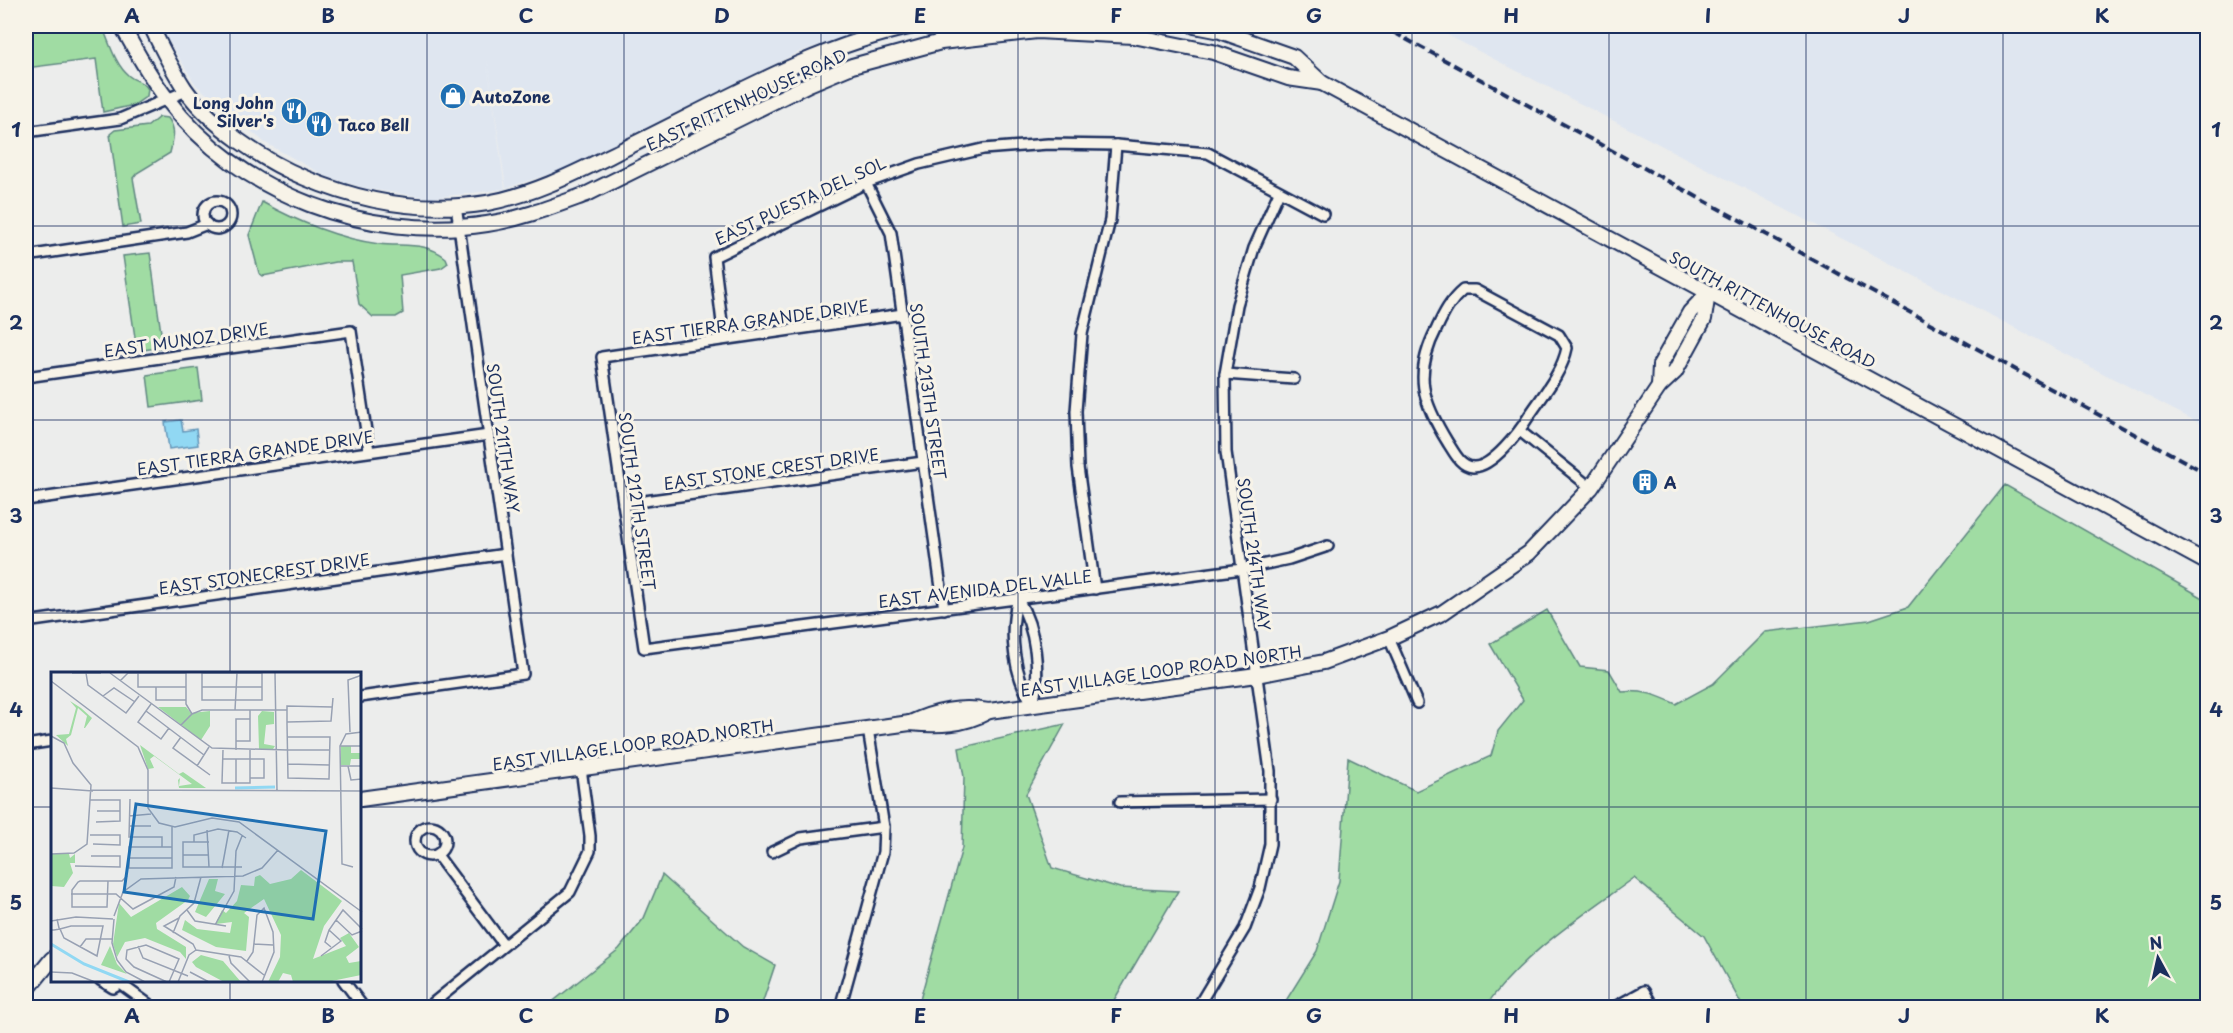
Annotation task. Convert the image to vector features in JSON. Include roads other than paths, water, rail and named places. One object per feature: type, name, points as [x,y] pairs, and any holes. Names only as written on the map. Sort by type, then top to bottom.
[{"type":"main road","name":"EAST RITTENHOUSE ROAD","points":[[122,26],[141,61],[167,100],[200,136],[230,160],[303,203],[363,220],[425,227],[459,226],[505,220],[587,194],[809,84],[852,66],[941,42],[993,34],[1038,32],[1133,36],[1213,52],[1288,78],[1322,83]]},
{"type":"main road","name":"EAST RITTENHOUSE ROAD","points":[[151,26],[186,91],[238,139],[290,172],[360,198],[409,205],[456,206],[489,202],[545,187],[802,62],[857,42],[914,26]]},
{"type":"main road","points":[[1194,26],[1220,31],[1293,57],[1322,83]]},
{"type":"main road","name":"SOUTH RITTENHOUSE ROAD","points":[[1322,83],[2208,563]]},
{"type":"main road","name":"EAST VILLAGE LOOP ROAD NORTH","points":[[362,799],[910,723],[932,712],[969,707],[989,711],[1257,675],[1324,662],[1389,638],[1442,613],[1493,580],[1529,553],[1591,488],[1659,387],[1675,372],[1704,319],[1708,293]]},
{"type":"main road","points":[[26,991],[51,959]]},
{"type":"street","points":[[26,132],[120,119],[186,91]]},
{"type":"street","name":"EAST PUESTA DEL SOL","points":[[724,339],[714,257],[866,183],[919,164],[983,149],[1048,144],[1116,145],[1209,153],[1323,214]]},
{"type":"street","points":[[1095,589],[1078,467],[1076,411],[1082,334],[1110,220],[1116,145]]},
{"type":"street","name":"SOUTH 213TH STREET","points":[[866,183],[891,233],[944,609]]},
{"type":"street","name":"SOUTH 214TH WAY","points":[[1197,1008],[1245,928],[1260,888],[1270,843],[1270,771],[1226,452],[1225,374],[1237,305],[1254,248],[1279,192]]},
{"type":"street","name":"SOUTH 211TH WAY","points":[[362,697],[523,675],[456,206]]},
{"type":"street","points":[[26,256],[187,232],[207,224]]},
{"type":"street","points":[[1463,290],[1475,290],[1559,335],[1567,348],[1564,362],[1520,430],[1489,462],[1473,467],[1460,462],[1430,413],[1423,392],[1422,368],[1426,349],[1451,300],[1463,290]]},
{"type":"street","name":"EAST TIERRA GRANDE DRIVE","points":[[602,357],[903,314]]},
{"type":"street","name":"EAST MUNOZ DRIVE","points":[[26,377],[351,331],[369,451]]},
{"type":"street","name":"SOUTH 212TH STREET","points":[[602,357],[644,648]]},
{"type":"street","points":[[1225,374],[1294,379]]},
{"type":"street","points":[[1520,430],[1591,488]]},
{"type":"street","name":"EAST TIERRA GRANDE DRIVE","points":[[26,500],[489,435]]},
{"type":"street","name":"EAST STONE CREST DRIVE","points":[[623,504],[923,462]]},
{"type":"street","name":"EAST AVENIDA DEL VALLE","points":[[644,648],[1242,569],[1289,559],[1328,546]]},
{"type":"street","name":"EAST STONECREST DRIVE","points":[[26,622],[506,554]]},
{"type":"street","points":[[1018,599],[1029,618],[1038,684],[1033,705]]},
{"type":"street","points":[[1018,599],[1012,621],[1021,687],[1033,705]]},
{"type":"street","points":[[1389,638],[1417,703]]},
{"type":"street","points":[[840,1008],[883,852],[884,827],[868,729]]},
{"type":"street","points":[[26,745],[51,741]]},
{"type":"street","points":[[427,1008],[570,892],[585,865],[591,836],[581,768]]},
{"type":"street","points":[[1120,802],[1271,799]]},
{"type":"street","points":[[772,852],[801,838],[884,827]]},
{"type":"street","points":[[437,855],[504,945]]},
{"type":"street","points":[[102,982],[113,987],[124,983],[154,1008]]},
{"type":"street","points":[[344,982],[364,1008]]},
{"type":"street","points":[[1613,1008],[1644,991],[1654,1008]]},
{"type":"water","points":[[181,420],[183,431],[196,429],[198,445],[169,449],[165,422]]},
{"type":"railway","points":[[1382,26],[2208,474]]},
{"type":"place","name":"AutoZone","points":[[453,96]]},
{"type":"place","name":"Long John Silver's","points":[[294,111]]},
{"type":"place","name":"Taco Bell","points":[[319,124]]},
{"type":"place","name":"A","points":[[1645,482]]}]
